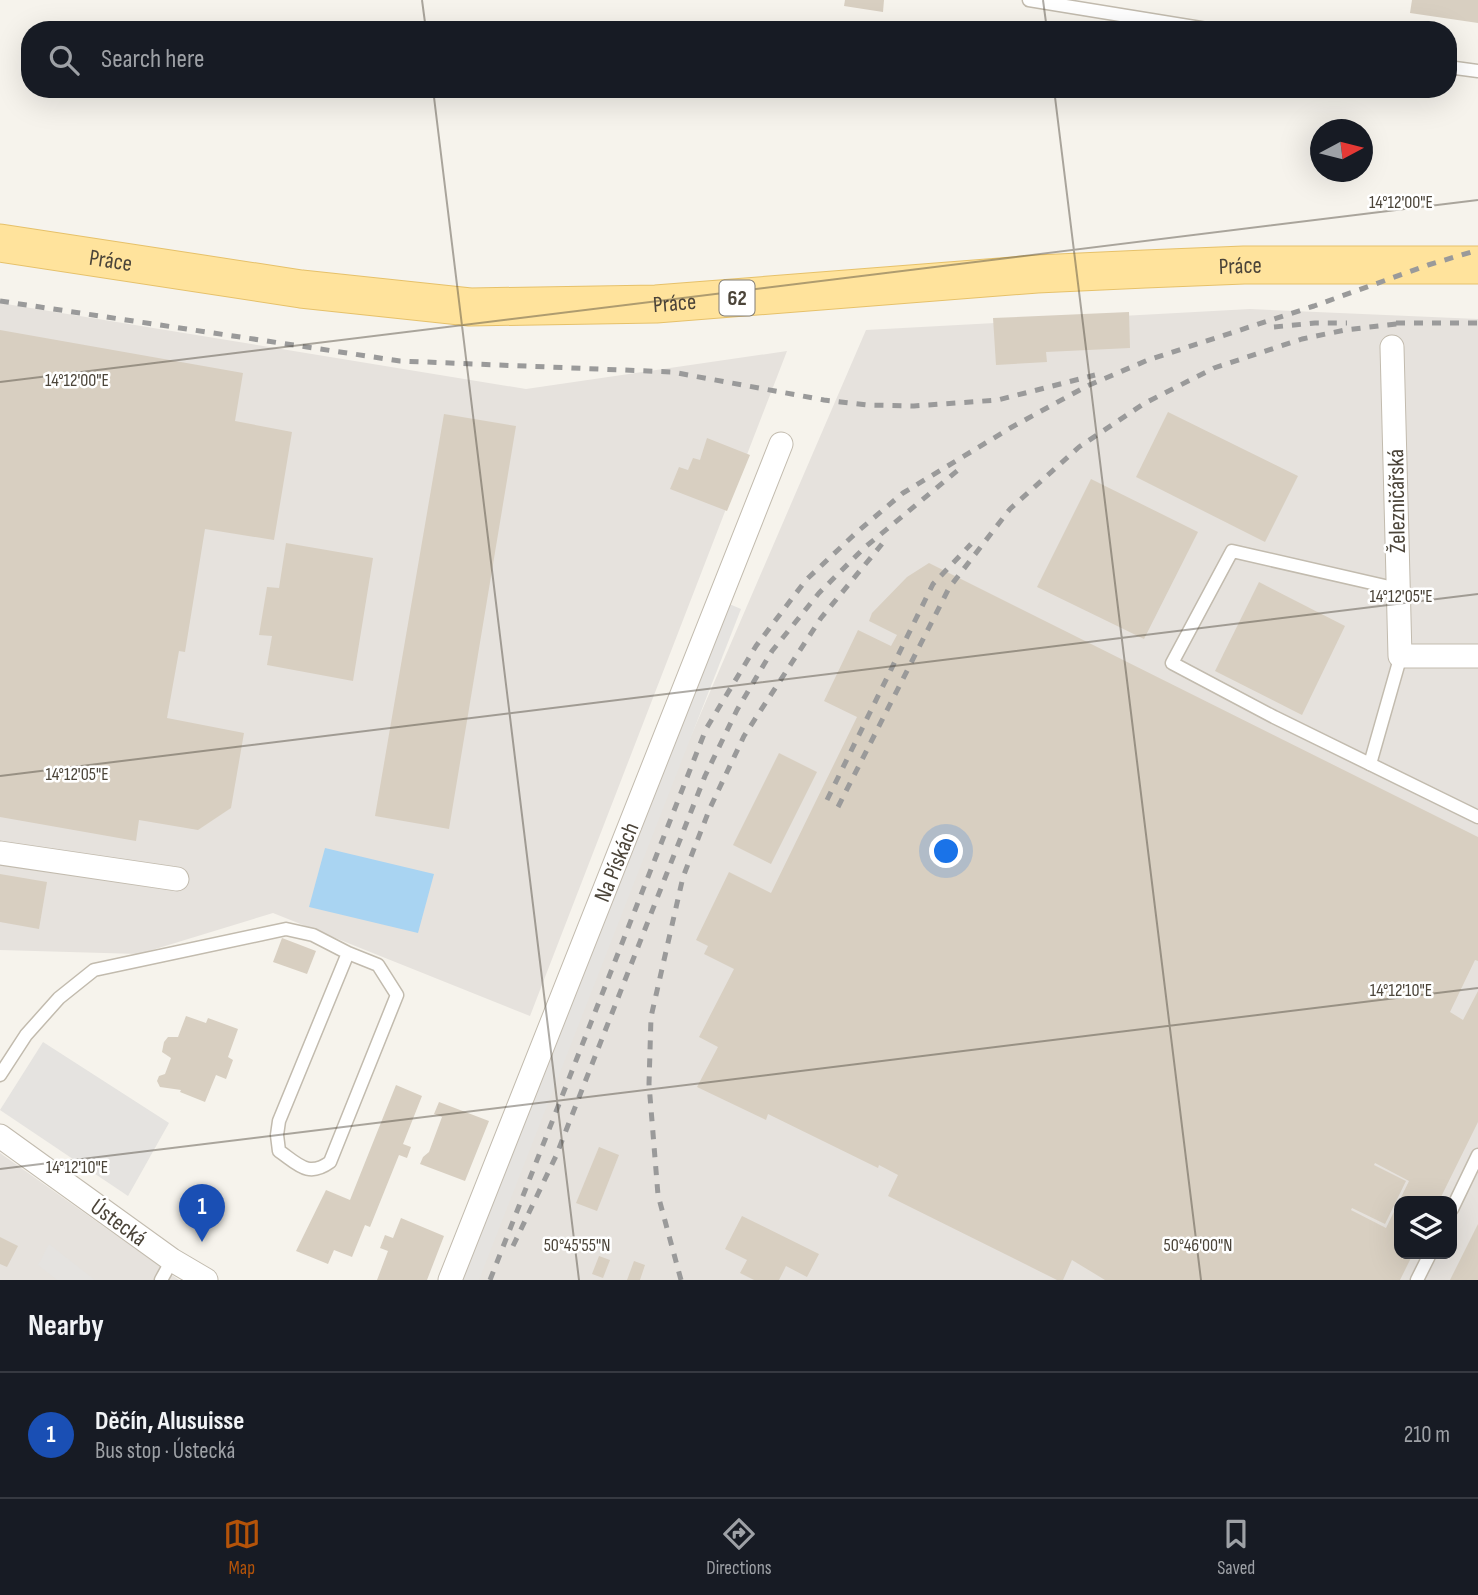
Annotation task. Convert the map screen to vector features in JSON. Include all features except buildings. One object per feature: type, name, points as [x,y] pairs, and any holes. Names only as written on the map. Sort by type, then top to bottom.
[{"type":"main road","name":"Práce","points":[[0,243],[301,289],[470,307],[656,304],[1037,274],[1157,268],[1244,265],[1478,265]]},
{"type":"street","name":"Železničářská","points":[[1392,347],[1399,659]]},
{"type":"street","name":"Na Pískách","points":[[450,1280],[781,444]]},
{"type":"street","points":[[1399,659],[1478,656]]},
{"type":"street","points":[[0,853],[177,879]]},
{"type":"street","name":"Ústecká","points":[[0,1136],[167,1270],[206,1280]]},
{"type":"lane","points":[[1029,0],[1158,21]]},
{"type":"lane","points":[[1457,68],[1478,71]]},
{"type":"lane","points":[[1398,589],[1231,551],[1172,663],[1274,717],[1478,817]]},
{"type":"lane","points":[[1370,764],[1399,659]]},
{"type":"lane","points":[[0,1075],[26,1035],[59,998],[94,970],[286,929],[313,934],[378,965],[397,995],[330,1162],[319,1170],[306,1170],[279,1151],[277,1135],[279,1121],[348,953]]},
{"type":"lane","points":[[1457,1199],[1478,1155]]},
{"type":"lane","points":[[1417,1280],[1428,1259]]},
{"type":"shaded area","points":[[0,303],[526,389],[787,351],[530,1016],[273,913],[139,954],[0,950]]},
{"type":"shaded area","points":[[1250,309],[1478,319],[1478,1280],[466,1280],[597,954],[866,330]]},
{"type":"shaded area","points":[[727,603],[741,609],[479,1280],[461,1280]]},
{"type":"shaded area","points":[[43,1042],[169,1123],[128,1196],[0,1110]]},
{"type":"shaded area","points":[[0,1153],[179,1280],[0,1280]]},
{"type":"shaded area","points":[[49,1244],[95,1280],[57,1280],[38,1265]]},
{"type":"water","points":[[325,848],[434,874],[418,933],[309,907]]},
{"type":"railway","points":[[490,1280],[706,729],[756,646],[806,580],[903,493],[1012,427],[1087,386],[1148,360],[1478,250]]},
{"type":"railway","points":[[0,301],[400,361],[672,372],[824,400],[867,405],[914,406],[998,400],[1095,375]]},
{"type":"railway","points":[[1274,327],[1347,323]]},
{"type":"railway","points":[[1396,323],[1478,323]]},
{"type":"railway","points":[[838,807],[949,588],[1010,509],[1079,447],[1145,403],[1214,368],[1302,339],[1345,330],[1404,323]]},
{"type":"railway","points":[[513,1246],[556,1156],[705,776],[737,710],[772,651],[819,593],[864,548],[963,466]]},
{"type":"railway","points":[[681,1280],[658,1195],[649,1084],[651,1017],[683,877],[710,808],[744,736],[821,618],[882,544]]},
{"type":"railway","points":[[827,800],[933,584],[971,544]]},
{"type":"place","name":"Děčín, Alusuisse","points":[[202,1242]]}]
